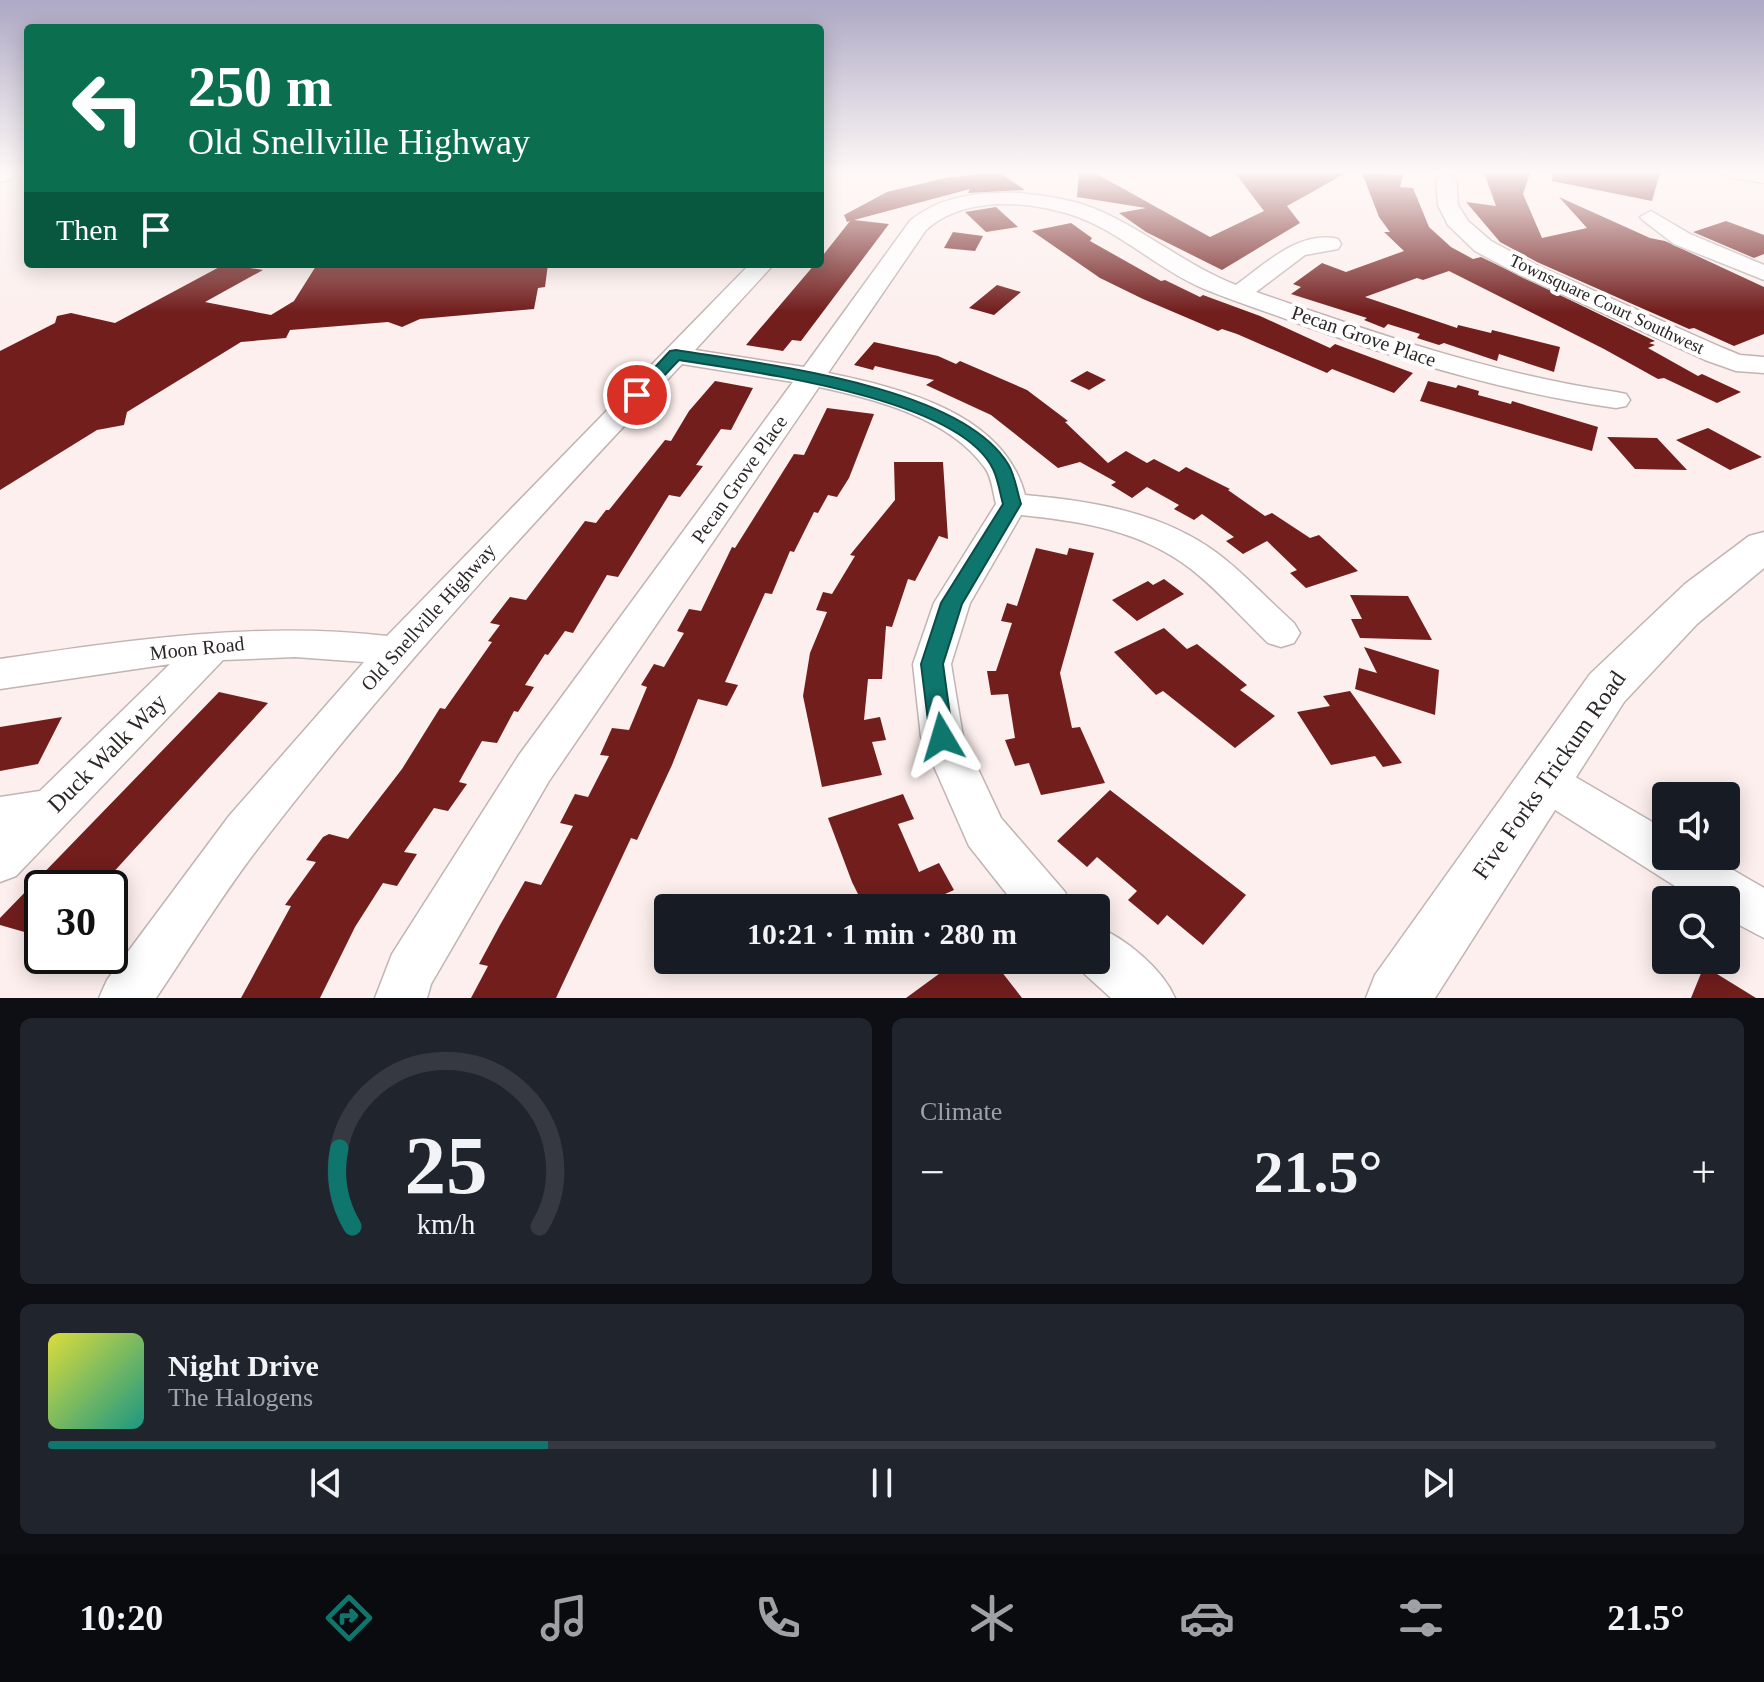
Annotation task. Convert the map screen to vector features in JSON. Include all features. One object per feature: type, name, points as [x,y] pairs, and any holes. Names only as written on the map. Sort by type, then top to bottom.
[{"type":"main road","name":"Five Forks Trickum Road","points":[[1398,998],[1607,688],[1647,643],[1708,586],[1764,546]]},
{"type":"street","name":"Pecan Grove Place","points":[[401,998],[410,972],[534,768],[918,226],[926,220]]},
{"type":"street","name":"Pecan Grove Place","points":[[1097,220],[1198,278],[1398,350],[1554,393],[1616,400]]},
{"type":"street","name":"Townsquare Court Southwest","points":[[1456,220],[1483,246],[1528,270],[1736,363],[1764,365]]},
{"type":"street","points":[[1655,220],[1682,239],[1764,273]]},
{"type":"street","points":[[1240,293],[1298,250],[1330,244]]},
{"type":"street","name":"Old Snellville Highway","points":[[125,998],[245,830],[396,651],[465,574],[759,268]]},
{"type":"street","points":[[676,355],[811,377],[908,403],[970,434],[1000,466],[1012,504],[952,603],[932,664],[942,737],[985,832],[1036,894]]},
{"type":"street","points":[[1012,504],[1075,510],[1139,525],[1195,554],[1281,633]]},
{"type":"street","name":"Moon Road","points":[[0,674],[214,645],[286,641],[396,651]]},
{"type":"street","name":"Duck Walk Way","points":[[0,861],[214,645]]},
{"type":"street","points":[[1545,781],[1652,847]]},
{"type":"street","points":[[0,817],[52,809]]},
{"type":"street","points":[[1690,870],[1764,915]]},
{"type":"street","points":[[1110,963],[1149,998]]},
{"type":"building","points":[[846,220],[856,220],[889,224],[801,341],[792,340],[783,351],[746,345],[812,268],[824,268],[824,254],[850,221]]},
{"type":"building","points":[[973,220],[1010,220],[1018,227],[986,232]]},
{"type":"building","points":[[1128,220],[1179,220],[1210,237],[1246,220],[1297,220],[1300,223],[1222,270],[1146,232]]},
{"type":"building","points":[[1381,220],[1426,220],[1429,227],[1451,247],[1473,259],[1481,257],[1655,341],[1649,343],[1655,345],[1648,348],[1698,376],[1702,374],[1741,392],[1717,403],[1664,378],[1658,379],[1449,271],[1423,280],[1417,278],[1365,297],[1457,328],[1458,325],[1491,333],[1492,330],[1560,347],[1554,372],[1499,354],[1497,361],[1444,343],[1439,345],[1417,338],[1420,334],[1388,324],[1384,328],[1364,320],[1367,318],[1291,294],[1301,287],[1293,284],[1322,263],[1346,272],[1404,251],[1384,232],[1390,232]]},
{"type":"building","points":[[1481,220],[1534,220],[1542,238],[1587,228],[1579,220],[1609,220],[1650,238],[1665,241],[1764,287],[1764,334],[1734,346],[1537,262],[1500,242]]},
{"type":"building","points":[[1726,221],[1764,235],[1764,254],[1754,258],[1693,232]]},
{"type":"building","points":[[1071,223],[1092,238],[1090,241],[1161,281],[1260,316],[1330,348],[1335,344],[1413,373],[1394,393],[1332,369],[1327,373],[1237,334],[1222,329],[1218,331],[1143,299],[1100,278],[1032,231]]},
{"type":"building","points":[[953,232],[983,236],[975,251],[944,248]]},
{"type":"building","points":[[218,268],[263,270],[205,302],[271,315],[294,301],[315,268],[547,268],[545,287],[538,288],[534,309],[420,319],[402,327],[388,322],[290,330],[286,338],[241,342],[127,412],[124,425],[97,430],[0,490],[0,351],[55,323],[57,316],[71,313],[115,323]]},
{"type":"building","points":[[997,285],[1021,292],[994,315],[969,308]]},
{"type":"building","points":[[874,342],[938,356],[956,364],[960,361],[1027,390],[1068,421],[1065,422],[1108,463],[1126,451],[1147,463],[1154,459],[1179,472],[1186,467],[1230,489],[1265,516],[1272,513],[1310,538],[1319,535],[1358,571],[1306,588],[1290,573],[1297,570],[1267,541],[1243,554],[1226,541],[1234,537],[1202,514],[1194,520],[1174,509],[1179,505],[1147,487],[1132,498],[1111,485],[1116,482],[1080,462],[1058,468],[991,415],[926,385],[934,380],[875,366],[873,370],[854,365]]},
{"type":"building","points":[[1087,371],[1106,380],[1089,390],[1070,381]]},
{"type":"building","points":[[715,381],[753,388],[731,430],[721,429],[696,465],[703,466],[680,497],[669,495],[618,577],[607,575],[573,633],[565,631],[548,655],[545,654],[525,685],[534,687],[518,712],[514,711],[497,743],[482,741],[459,782],[467,784],[448,811],[434,808],[404,852],[417,854],[397,886],[383,883],[355,927],[320,998],[241,998],[291,906],[285,905],[316,862],[306,860],[323,837],[329,834],[348,839],[402,769],[440,708],[445,709],[492,642],[488,641],[500,625],[490,623],[510,597],[526,600],[585,521],[596,523],[609,510],[665,440],[671,441],[689,411]]},
{"type":"building","points":[[1428,381],[1456,388],[1458,385],[1479,391],[1478,395],[1511,404],[1512,401],[1598,427],[1592,451],[1420,401]]},
{"type":"building","points":[[827,408],[874,414],[849,478],[837,497],[828,495],[818,513],[814,512],[794,552],[790,551],[772,594],[765,593],[725,682],[738,685],[727,706],[698,699],[637,840],[631,838],[556,998],[471,998],[488,966],[479,964],[525,881],[541,885],[573,826],[560,823],[575,794],[588,797],[609,756],[600,755],[612,728],[629,730],[647,687],[641,685],[654,664],[664,667],[684,633],[677,631],[689,609],[701,611],[732,547],[735,548],[794,454],[804,455]]},
{"type":"building","points":[[1708,428],[1762,457],[1730,470],[1676,440]]},
{"type":"building","points":[[1607,437],[1657,438],[1687,470],[1635,469]]},
{"type":"building","points":[[894,462],[943,462],[948,539],[939,536],[915,581],[908,579],[892,627],[886,626],[882,679],[868,679],[864,720],[880,717],[886,740],[872,742],[882,775],[822,787],[803,696],[810,653],[827,612],[816,610],[823,592],[832,594],[855,556],[850,555],[895,500]]},
{"type":"building","points":[[1036,548],[1067,555],[1069,548],[1094,553],[1060,673],[1072,728],[1080,727],[1105,783],[1041,795],[1029,763],[1015,766],[1005,740],[1015,738],[1008,694],[991,695],[987,671],[996,671],[1012,623],[1001,621],[1007,603],[1017,606]]},
{"type":"building","points":[[1164,579],[1184,594],[1137,621],[1112,600],[1148,581],[1153,585]]},
{"type":"building","points":[[1350,595],[1408,596],[1432,640],[1360,638],[1351,619],[1362,619]]},
{"type":"building","points":[[1164,628],[1187,649],[1197,644],[1247,685],[1240,690],[1275,716],[1235,748],[1163,691],[1156,695],[1114,652]]},
{"type":"building","points":[[1364,647],[1439,670],[1435,715],[1355,689],[1359,668],[1377,673]]},
{"type":"building","points":[[1350,691],[1402,763],[1383,767],[1375,756],[1331,765],[1297,712],[1330,706],[1323,696]]},
{"type":"building","points":[[219,692],[268,703],[115,870],[47,870]]},
{"type":"building","points":[[62,717],[38,764],[0,771],[0,727]]},
{"type":"building","points":[[1110,790],[1246,895],[1203,945],[1167,915],[1158,925],[1128,900],[1137,891],[1097,857],[1087,867],[1057,841]]},
{"type":"building","points":[[903,794],[914,819],[898,824],[919,872],[939,863],[954,890],[945,894],[858,894],[828,818]]},
{"type":"building","points":[[24,893],[24,932],[0,925],[0,918]]},
{"type":"building","points":[[939,974],[1003,974],[1022,998],[906,998]]},
{"type":"building","points":[[1701,974],[1717,974],[1756,998],[1691,998]]},
{"type":"route","points":[[637,395],[676,355],[811,377],[908,403],[970,434],[1000,466],[1012,504],[952,603],[932,664],[942,737]]}]
